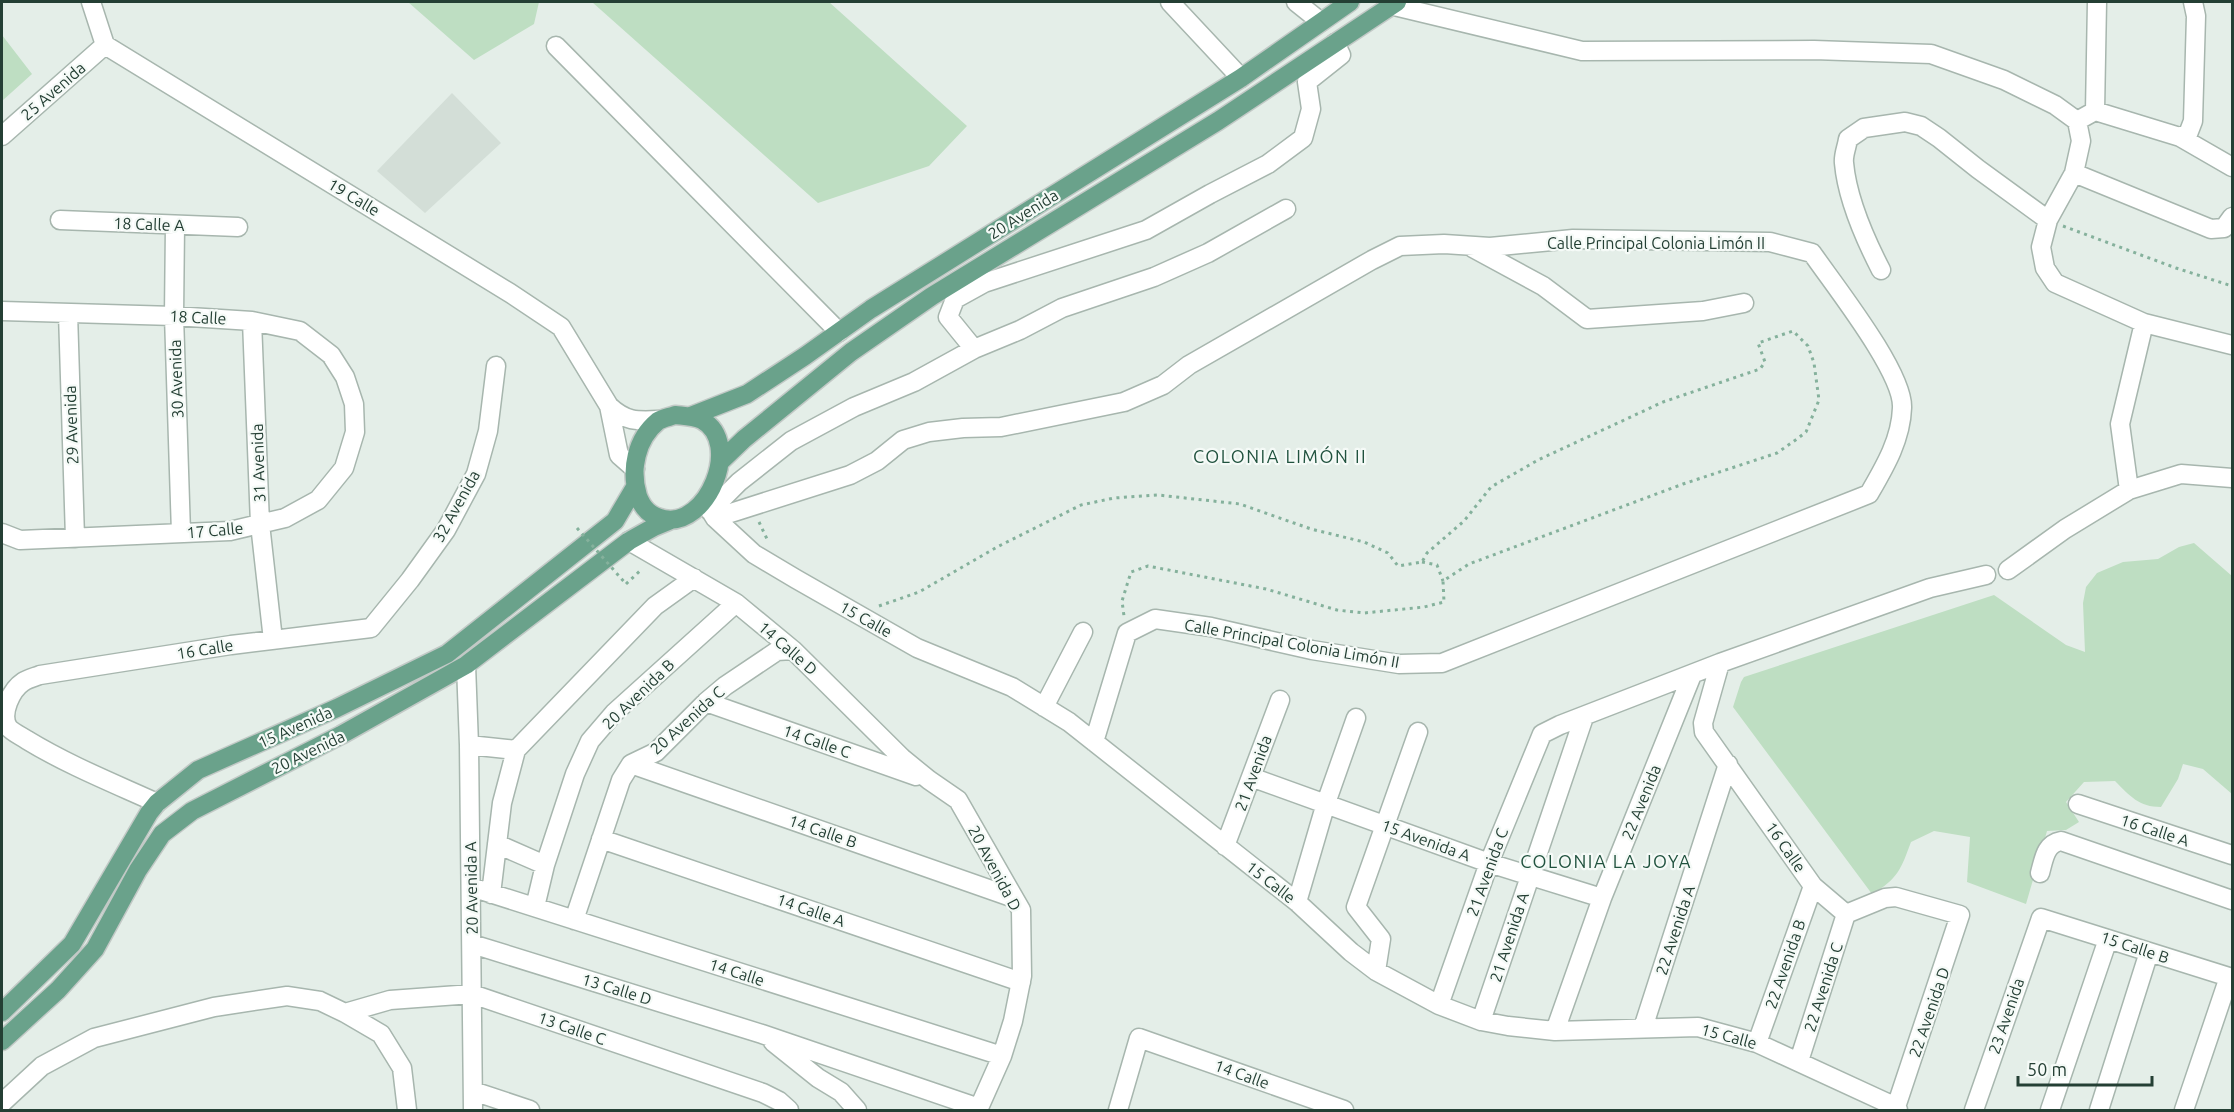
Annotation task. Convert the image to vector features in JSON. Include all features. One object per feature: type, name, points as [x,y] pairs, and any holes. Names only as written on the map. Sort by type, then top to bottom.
[{"type":"main road","name":"20 Avenida","points":[[691,416],[747,394],[870,309],[1241,78],[1329,12],[1350,2]]},
{"type":"main road","name":"20 Avenida","points":[[720,462],[744,439],[851,352],[923,302],[1218,121],[1393,3]]},
{"type":"main road","points":[[675,415],[691,416],[703,420],[716,436],[720,462],[710,510],[691,513],[671,520],[654,517],[642,506],[635,487],[636,454],[644,438],[659,420],[675,415]]},
{"type":"main road","name":"15 Avenida","points":[[2,1012],[72,944],[148,813],[157,803],[198,770],[337,708],[447,654],[615,521],[635,487]]},
{"type":"main road","name":"20 Avenida","points":[[2,1041],[58,990],[95,949],[138,870],[162,834],[192,811],[341,735],[466,665],[629,541],[654,526],[671,520]]},
{"type":"street","points":[[91,2],[105,45]]},
{"type":"street","points":[[1170,2],[1241,78]]},
{"type":"street","points":[[1296,2],[1329,12]]},
{"type":"street","points":[[2095,111],[2097,2]]},
{"type":"street","points":[[2180,136],[2188,134],[2193,121],[2196,16],[2193,2]]},
{"type":"street","points":[[1393,3],[1582,51],[1814,50],[1931,54],[2004,80],[2055,105],[2077,121],[2081,141],[2074,173],[2048,220],[2041,247],[2045,268],[2055,283],[2144,323],[2232,345]]},
{"type":"street","points":[[974,349],[948,317],[955,299],[984,283],[1146,230],[1268,164],[1303,138],[1311,109],[1307,82],[1341,55],[1335,43]]},
{"type":"street","name":"25 Avenida","points":[[2,136],[105,45]]},
{"type":"street","name":"19 Calle","points":[[105,45],[510,293],[561,327],[609,406],[620,416],[636,421],[659,420]]},
{"type":"street","points":[[556,46],[839,332]]},
{"type":"street","points":[[2077,121],[2095,111],[2180,136],[2232,167]]},
{"type":"street","points":[[1881,270],[1870,249],[1860,221],[1844,161],[1848,140],[1864,128],[1905,122],[1921,126],[2048,220]]},
{"type":"street","points":[[2074,173],[2211,229],[2224,228],[2232,217]]},
{"type":"street","points":[[710,510],[739,482],[791,441],[854,407],[914,382],[974,349],[1020,330],[1062,308],[1154,277],[1208,253],[1286,209]]},
{"type":"street","name":"18 Calle A","points":[[60,220],[238,227]]},
{"type":"street","name":"30 Avenida","points":[[175,225],[174,316],[181,533]]},
{"type":"street","name":"Calle Principal Colonia Limón II","points":[[710,510],[753,506],[850,475],[877,461],[903,440],[928,432],[1001,427],[1124,402],[1163,385],[1189,366],[1400,246],[1444,244],[1490,247],[1573,239],[1770,242],[1812,253],[1890,365],[1903,406],[1896,438],[1887,462],[1869,494],[1442,663],[1399,664],[1312,650],[1211,627],[1155,619],[1127,633]]},
{"type":"street","points":[[1469,246],[1543,286],[1587,319],[1703,310],[1744,303]]},
{"type":"street","name":"18 Calle","points":[[2,311],[174,316],[252,321],[300,331],[330,355],[345,377],[354,404]]},
{"type":"street","name":"29 Avenida","points":[[68,312],[75,537]]},
{"type":"street","name":"31 Avenida","points":[[252,321],[260,524],[273,640]]},
{"type":"street","points":[[2129,490],[2120,424],[2144,323]]},
{"type":"street","name":"32 Avenida","points":[[371,628],[446,530],[476,474],[488,431],[496,366]]},
{"type":"street","name":"17 Calle","points":[[2,533],[20,540],[230,531],[285,518],[318,500],[344,468],[355,432],[354,404]]},
{"type":"street","name":"19 Calle","points":[[609,406],[619,454],[635,469]]},
{"type":"street","points":[[2008,570],[2065,530],[2129,490],[2181,474],[2232,478]]},
{"type":"street","name":"15 Calle","points":[[710,510],[754,555],[917,648],[1012,687],[1069,722],[1297,902],[1351,952],[1376,971],[1439,1005],[1481,1021],[1555,1031],[1698,1027],[1757,1042],[1897,1108]]},
{"type":"street","name":"14 Calle D","points":[[629,541],[736,603],[793,650],[902,758],[929,780]]},
{"type":"street","points":[[1584,717],[1720,663],[1930,588],[1986,576]]},
{"type":"street","name":"20 Avenida A","points":[[490,894],[502,803],[516,750],[656,606],[694,578]]},
{"type":"street","name":"20 Avenida B","points":[[535,907],[545,865],[575,774],[590,741],[614,713],[736,603]]},
{"type":"street","name":"16 Calle","points":[[157,803],[86,770],[9,729],[4,719],[6,707],[22,682],[40,675],[273,640],[371,628]]},
{"type":"street","points":[[1044,707],[1083,632]]},
{"type":"street","points":[[1094,742],[1127,633]]},
{"type":"street","name":"20 Avenida C","points":[[574,920],[621,780],[631,764],[656,752],[725,686],[777,651],[793,650]]},
{"type":"street","name":"16 Calle","points":[[1720,663],[1703,728],[1813,886],[1846,914]]},
{"type":"street","name":"20 Avenida A","points":[[466,665],[473,1110]]},
{"type":"street","name":"22 Avenida","points":[[1555,1031],[1602,898],[1692,675]]},
{"type":"street","name":"21 Avenida","points":[[1225,846],[1280,700]]},
{"type":"street","name":"14 Calle C","points":[[706,702],[929,780]]},
{"type":"street","name":"21 Avenida C","points":[[1439,1005],[1489,863],[1538,739],[1547,730],[1584,717]]},
{"type":"street","name":"21 Avenida A","points":[[1481,1021],[1584,717]]},
{"type":"street","points":[[1297,902],[1326,803],[1356,718]]},
{"type":"street","points":[[1376,971],[1381,939],[1356,907],[1418,732]]},
{"type":"street","points":[[469,745],[516,750]]},
{"type":"street","name":"14 Calle B","points":[[631,764],[1014,898]]},
{"type":"street","name":"22 Avenida A","points":[[1643,1028],[1728,764]]},
{"type":"street","name":"15 Avenida A","points":[[1251,777],[1529,877],[1602,898]]},
{"type":"street","name":"20 Avenida D","points":[[929,780],[958,800],[1021,910],[1021,982],[1014,1021],[979,1109]]},
{"type":"street","name":"16 Calle A","points":[[2078,804],[2232,855]]},
{"type":"street","name":"14 Calle A","points":[[601,838],[1021,982]]},
{"type":"street","points":[[2040,873],[2048,849],[2053,843],[2061,841],[2232,900]]},
{"type":"street","points":[[497,844],[545,865]]},
{"type":"street","name":"22 Avenida B","points":[[1757,1042],[1813,886]]},
{"type":"street","name":"14 Calle","points":[[471,887],[1002,1056]]},
{"type":"street","name":"22 Avenida D","points":[[1846,914],[1864,905],[1896,897],[1958,914],[1961,918],[1897,1108]]},
{"type":"street","name":"22 Avenida C","points":[[1799,1061],[1846,914]]},
{"type":"street","name":"15 Calle B","points":[[2038,921],[2045,918],[2230,977]]},
{"type":"street","name":"23 Avenida","points":[[1974,1110],[2038,921]]},
{"type":"street","points":[[2050,1110],[2108,939]]},
{"type":"street","name":"13 Calle D","points":[[472,944],[762,1034],[979,1109]]},
{"type":"street","points":[[2099,1110],[2150,952]]},
{"type":"street","points":[[2184,1110],[2230,977]]},
{"type":"street","name":"13 Calle C","points":[[345,1013],[390,1000],[472,994],[763,1093],[779,1101],[789,1110]]},
{"type":"street","points":[[2,1103],[42,1066],[94,1038],[163,1018],[214,1007],[287,996],[320,1001],[381,1034],[402,1068],[407,1110]]},
{"type":"street","name":"13 Calle D","points":[[762,1034],[818,1078],[841,1092],[857,1110]]},
{"type":"street","name":"14 Calle","points":[[1118,1110],[1140,1038],[1344,1110]]},
{"type":"street","points":[[474,1091],[530,1110]]},
{"type":"path","points":[[2048,220],[2176,268],[2232,286]]},
{"type":"path","points":[[1422,562],[1427,553],[1464,521],[1491,487],[1538,460],[1663,402],[1760,369],[1765,362],[1758,343],[1793,331],[1808,346],[1814,363],[1819,400],[1806,432],[1777,453],[1683,484],[1469,564],[1443,581]]},
{"type":"path","points":[[874,608],[920,592],[999,546],[1080,505],[1114,498],[1158,495],[1240,504],[1311,529],[1364,542],[1389,553],[1398,566],[1422,562],[1437,565],[1443,581],[1444,602],[1424,607],[1364,613],[1337,610],[1266,590],[1148,566],[1131,572],[1122,601],[1127,633]]},
{"type":"path","points":[[753,506],[764,536],[769,543]]},
{"type":"path","points":[[577,528],[626,584],[641,570]]},
{"type":"shaded area","points":[[452,93],[501,143],[425,213],[377,171]]},
{"type":"green space","points":[[408,2],[539,2],[534,24],[474,60]]},
{"type":"green space","points":[[592,2],[829,2],[967,126],[929,166],[818,203]]},
{"type":"green space","points":[[2,35],[32,74],[2,101]]},
{"type":"green space","points":[[2194,543],[2232,576],[2232,794],[2203,769],[2183,764],[2178,779],[2161,807],[2141,803],[2115,781],[2084,782],[2066,802],[2079,822],[2066,830],[2047,831],[2026,904],[1967,882],[1970,837],[1934,831],[1911,842],[1898,873],[1872,894],[1733,707],[1744,677],[1994,595],[2066,645],[2085,652],[2083,603],[2086,587],[2097,573],[2123,562],[2158,559],[2179,547]]},
{"type":"district","name":"COLONIA LIMÓN II","points":[[1280,456]]},
{"type":"district","name":"COLONIA LA JOYA","points":[[1606,861]]}]
